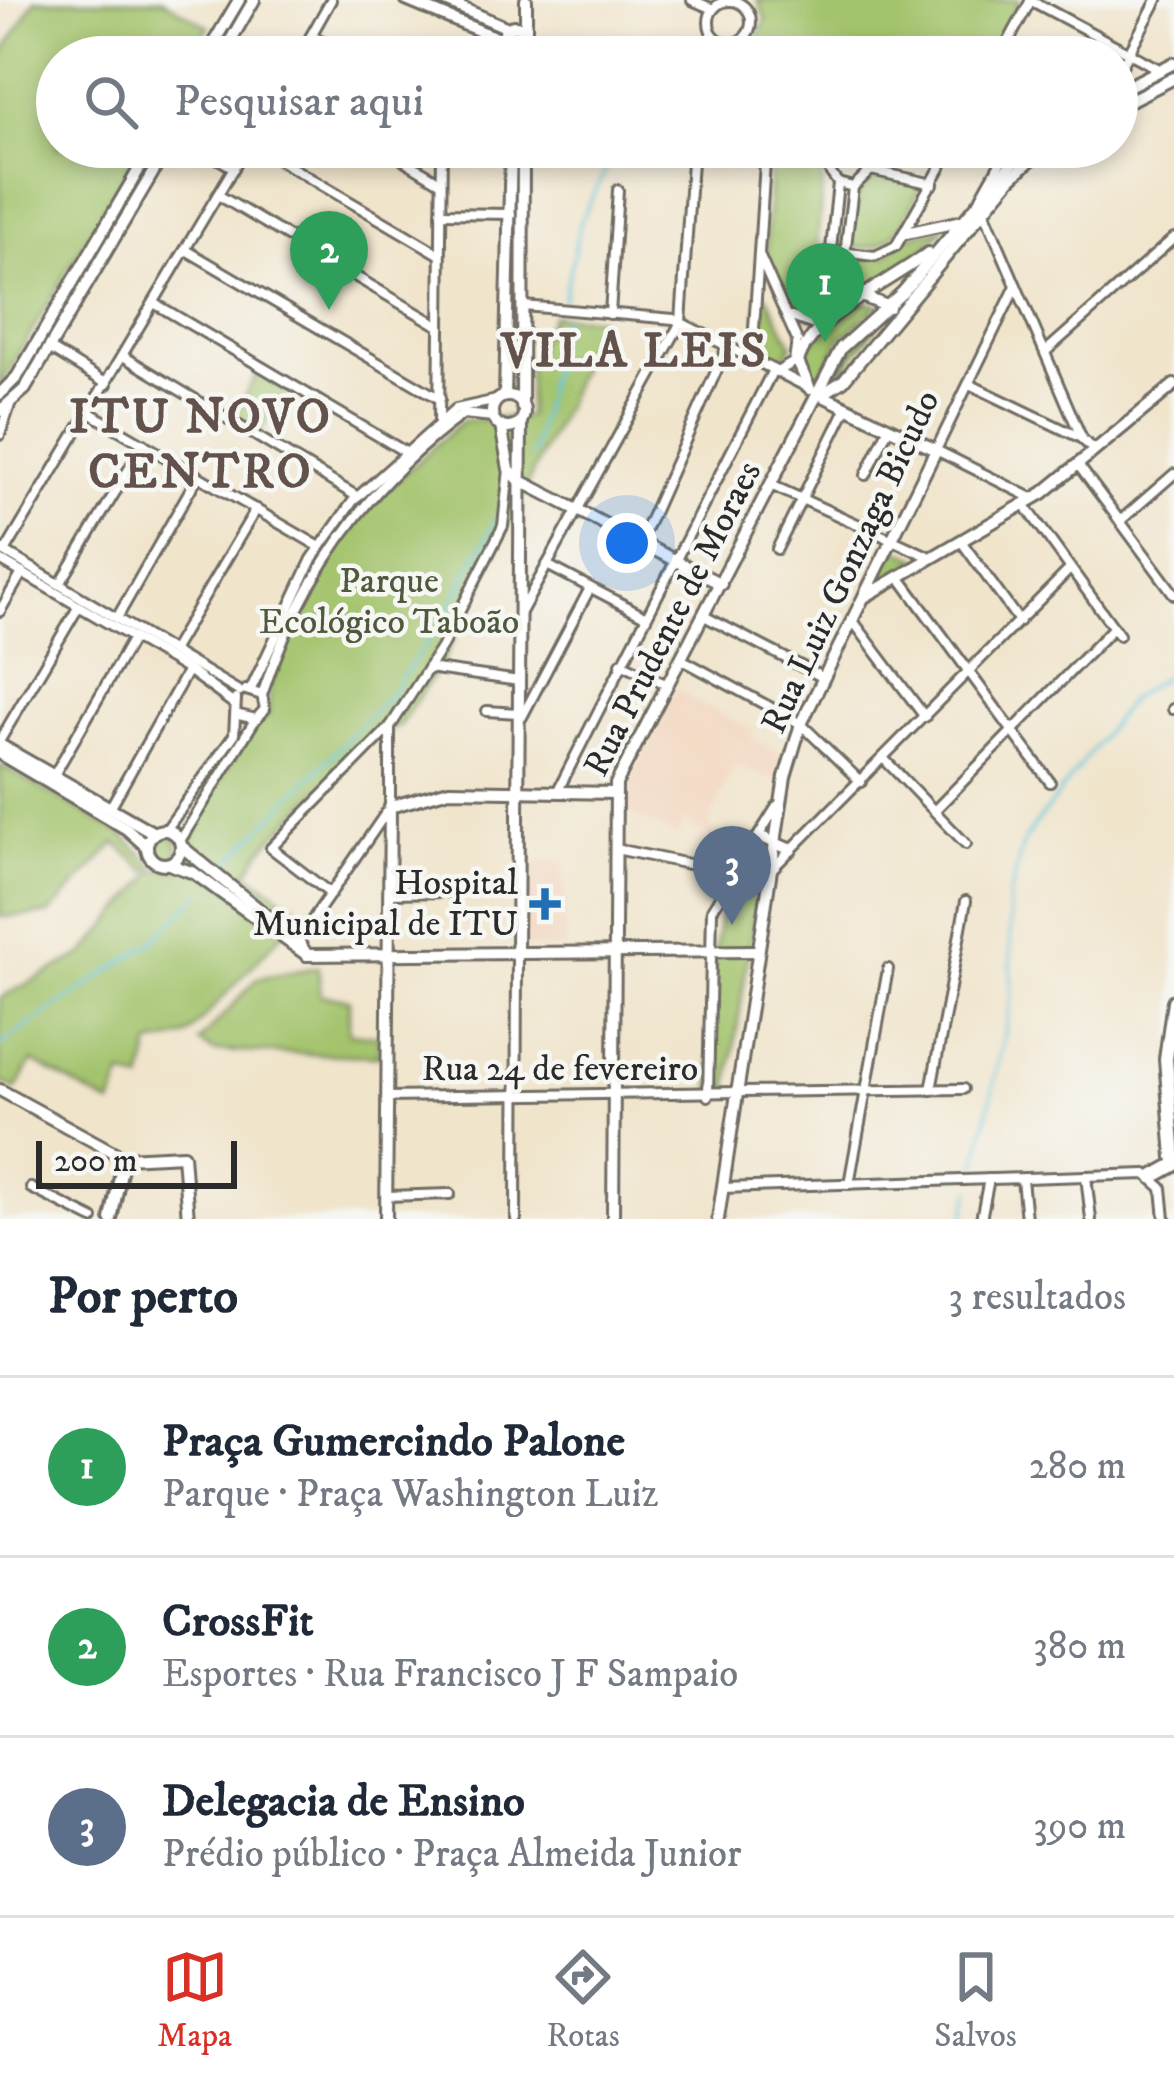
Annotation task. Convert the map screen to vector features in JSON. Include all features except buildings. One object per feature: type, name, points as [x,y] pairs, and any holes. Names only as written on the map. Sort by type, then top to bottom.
[{"type":"main road","points":[[1154,1176],[1174,1161],[1166,1059],[1174,1001]]},
{"type":"street","points":[[218,36],[239,0]]},
{"type":"street","points":[[233,36],[254,0]]},
{"type":"street","points":[[311,36],[332,0]]},
{"type":"street","points":[[406,0],[499,36]]},
{"type":"street","points":[[443,0],[505,36]]},
{"type":"street","points":[[692,0],[713,9]]},
{"type":"street","points":[[716,36],[710,29],[713,9],[727,0],[743,2],[752,25],[744,36]]},
{"type":"street","points":[[1011,36],[1030,0],[1097,36]]},
{"type":"street","points":[[1138,36],[1157,0]]},
{"type":"street","points":[[517,36],[526,6]]},
{"type":"street","points":[[1138,58],[1161,70]]},
{"type":"street","points":[[1138,82],[1174,64]]},
{"type":"street","points":[[1138,97],[1174,79]]},
{"type":"street","points":[[0,394],[17,377],[140,168]]},
{"type":"street","points":[[0,435],[5,408],[49,348],[155,168]]},
{"type":"street","points":[[2,554],[234,168]]},
{"type":"street","points":[[293,168],[441,255]]},
{"type":"street","points":[[417,168],[441,182]]},
{"type":"street","points":[[440,423],[441,168]]},
{"type":"street","points":[[331,894],[271,851],[391,727],[428,668],[503,526],[509,469],[497,422],[512,168]]},
{"type":"street","points":[[516,1219],[520,581],[527,484],[522,414],[524,168]]},
{"type":"street","points":[[520,616],[681,322],[692,168]]},
{"type":"street","points":[[752,359],[765,168]]},
{"type":"street","points":[[822,327],[838,183],[832,168]]},
{"type":"street","points":[[831,251],[881,254],[906,233],[941,168]]},
{"type":"street","points":[[981,197],[998,168]]},
{"type":"street","points":[[816,392],[799,372],[800,355],[822,327],[949,236],[1007,168]]},
{"type":"street","points":[[816,392],[843,382],[984,211],[1026,168]]},
{"type":"street","points":[[837,315],[853,187],[871,170],[932,184]]},
{"type":"street","points":[[838,183],[853,187]]},
{"type":"street","points":[[610,314],[619,190]]},
{"type":"street","points":[[218,195],[440,327]]},
{"type":"street","points":[[984,211],[1082,439]]},
{"type":"street","points":[[441,213],[511,214]]},
{"type":"street","points":[[906,233],[962,221]]},
{"type":"street","name":"Rua Prudente de Moraes","points":[[613,1219],[615,793],[841,348],[888,305],[949,236]]},
{"type":"street","points":[[1045,352],[1174,238]]},
{"type":"street","points":[[186,250],[440,399]]},
{"type":"street","points":[[556,792],[775,371],[794,362],[798,346],[759,254]]},
{"type":"street","points":[[842,281],[888,305],[892,321]]},
{"type":"street","name":"Rua Luiz Gonzaga Bicudo","points":[[718,1219],[756,951],[760,873],[801,724],[1016,286]]},
{"type":"street","points":[[756,296],[777,296]]},
{"type":"street","points":[[154,303],[407,453]]},
{"type":"street","points":[[523,307],[681,322],[1029,501],[1116,632],[936,808]]},
{"type":"street","points":[[785,314],[822,327]]},
{"type":"street","points":[[640,542],[728,347]]},
{"type":"street","points":[[49,348],[107,384]]},
{"type":"street","points":[[123,356],[358,497]]},
{"type":"street","points":[[969,384],[1082,439],[1096,452]]},
{"type":"street","points":[[864,597],[900,578],[919,560],[932,559],[1029,501],[1174,385]]},
{"type":"street","points":[[235,704],[320,547],[358,497],[463,406],[501,398],[522,414]]},
{"type":"street","points":[[777,549],[848,407]]},
{"type":"street","points":[[90,413],[320,547]]},
{"type":"street","points":[[169,864],[265,709],[262,695],[318,564],[353,514],[463,414],[497,422],[522,414]]},
{"type":"street","points":[[866,475],[889,427]]},
{"type":"street","points":[[59,584],[144,444]]},
{"type":"street","points":[[1078,466],[1174,594]]},
{"type":"street","points":[[509,469],[527,484],[721,584]]},
{"type":"street","points":[[116,618],[198,476]]},
{"type":"street","points":[[1120,521],[1172,479]]},
{"type":"street","points":[[773,486],[892,540],[919,560]]},
{"type":"street","points":[[172,651],[256,509]]},
{"type":"street","points":[[961,542],[1019,621]]},
{"type":"street","points":[[2,554],[22,573],[188,670],[235,704],[239,715],[234,735],[146,846]]},
{"type":"street","points":[[2,554],[172,651],[262,695]]},
{"type":"street","points":[[547,565],[645,616]]},
{"type":"street","points":[[612,848],[732,873],[760,873],[862,782],[1070,569]]},
{"type":"street","points":[[0,611],[22,573]]},
{"type":"street","points":[[900,578],[1050,782]]},
{"type":"street","points":[[520,581],[535,587]]},
{"type":"street","points":[[518,718],[590,587]]},
{"type":"street","points":[[0,746],[79,606]]},
{"type":"street","points":[[704,616],[824,678]]},
{"type":"street","points":[[853,621],[925,717]]},
{"type":"street","points":[[53,776],[133,638]]},
{"type":"street","points":[[681,659],[801,724],[862,782]]},
{"type":"street","points":[[621,663],[668,685]]},
{"type":"street","points":[[428,668],[519,681]]},
{"type":"street","points":[[109,809],[188,670]]},
{"type":"street","points":[[487,711],[518,718]]},
{"type":"street","points":[[239,715],[256,719]]},
{"type":"street","points":[[386,1219],[391,727]]},
{"type":"street","points":[[0,746],[109,809],[181,843],[307,955],[756,951]]},
{"type":"street","points":[[0,746],[146,846],[154,862],[203,879],[295,945]]},
{"type":"street","points":[[884,758],[966,844]]},
{"type":"street","points":[[295,945],[390,807],[440,791],[615,793]]},
{"type":"street","points":[[708,1096],[712,910],[777,806]]},
{"type":"street","points":[[754,841],[772,841],[791,850]]},
{"type":"street","points":[[744,855],[760,873]]},
{"type":"street","points":[[389,893],[451,892]]},
{"type":"street","points":[[931,1090],[966,901]]},
{"type":"street","points":[[849,1184],[888,969]]},
{"type":"street","name":"Rua 24 de fevereiro","points":[[387,1097],[734,1096],[963,1089]]},
{"type":"street","points":[[0,1090],[124,1157],[183,1155],[188,1219]]},
{"type":"street","points":[[111,1219],[124,1157]]},
{"type":"street","points":[[1086,1176],[1090,1219]]},
{"type":"street","points":[[720,1188],[1154,1176],[1162,1188],[1165,1219]]},
{"type":"street","points":[[1022,1178],[1026,1219]]},
{"type":"street","points":[[981,1219],[989,1179]]},
{"type":"street","points":[[31,1188],[93,1219]]},
{"type":"street","points":[[386,1196],[450,1194]]},
{"type":"shaded area","points":[[676,690],[752,730],[754,740],[784,755],[775,780],[735,765],[711,816],[710,828],[720,835],[718,841],[683,822],[677,836],[622,809],[626,790]]},
{"type":"shaded area","name":"Hospital Municipal de ITU","points":[[564,861],[566,947],[526,947],[523,862]]},
{"type":"green space","points":[[35,0],[163,0],[209,27],[204,36],[36,36],[36,168],[127,168],[0,386],[0,59]]},
{"type":"green space","points":[[757,0],[1020,0],[1001,36],[758,36],[766,20]]},
{"type":"green space","points":[[144,168],[151,168],[21,387],[0,407],[0,398]]},
{"type":"green space","points":[[770,168],[823,174],[811,318],[792,310],[766,253]]},
{"type":"green space","points":[[878,174],[921,184],[891,237],[857,248],[850,240],[858,193]]},
{"type":"green space","points":[[944,228],[903,267],[878,282],[853,287],[846,279],[854,259],[886,256],[908,236]]},
{"type":"green space","points":[[767,296],[792,345],[781,363],[757,350],[759,298]]},
{"type":"green space","points":[[864,302],[879,304],[840,339],[819,381],[814,381],[802,363],[809,345]]},
{"type":"green space","name":"Parque Ecológico Taboão","points":[[552,315],[599,318],[562,411],[445,657],[399,726],[368,740],[263,848],[247,873],[303,911],[187,1036],[151,1045],[142,1082],[123,1075],[111,1105],[32,1061],[16,1090],[0,1081],[0,998],[84,954],[157,869],[179,870],[194,851],[190,827],[254,726],[269,714],[270,686],[325,563],[364,511],[462,421],[528,416],[528,365]]},
{"type":"green space","points":[[885,315],[835,380],[854,343]]},
{"type":"green space","points":[[257,374],[286,391],[259,434],[232,418]]},
{"type":"green space","points":[[894,548],[919,559],[882,582],[879,577]]},
{"type":"green space","points":[[0,765],[123,835],[154,866],[148,872],[116,843],[49,914],[0,917]]},
{"type":"green space","points":[[164,833],[174,837],[178,847],[174,857],[164,861],[154,857],[150,847],[154,837]]},
{"type":"green space","points":[[765,843],[728,1089],[712,1089],[720,917],[744,859]]},
{"type":"green space","points":[[318,967],[321,995],[349,999],[349,1033],[379,1036],[379,1056],[213,1051],[199,1042],[258,978]]},
{"type":"waterway","points":[[563,300],[581,220],[607,168]]},
{"type":"waterway","points":[[532,457],[562,319]]},
{"type":"waterway","points":[[223,868],[388,697],[443,620],[502,508]]},
{"type":"waterway","points":[[976,1169],[1012,997],[1009,898],[1024,840],[1131,698],[1174,671]]},
{"type":"waterway","points":[[0,1045],[154,941],[201,892]]},
{"type":"waterway","points":[[964,1219],[971,1190]]},
{"type":"place","name":"CrossFit","points":[[329,310]]},
{"type":"place","name":"Praça Gumercindo Palone","points":[[825,342]]},
{"type":"place","name":"Hospital Municipal de ITU","points":[[545,904]]},
{"type":"place","name":"Delegacia de Ensino","points":[[732,925]]},
{"type":"district","name":"VILA LEIS","points":[[635,352]]},
{"type":"district","name":"ITU NOVO CENTRO","points":[[201,446]]}]
